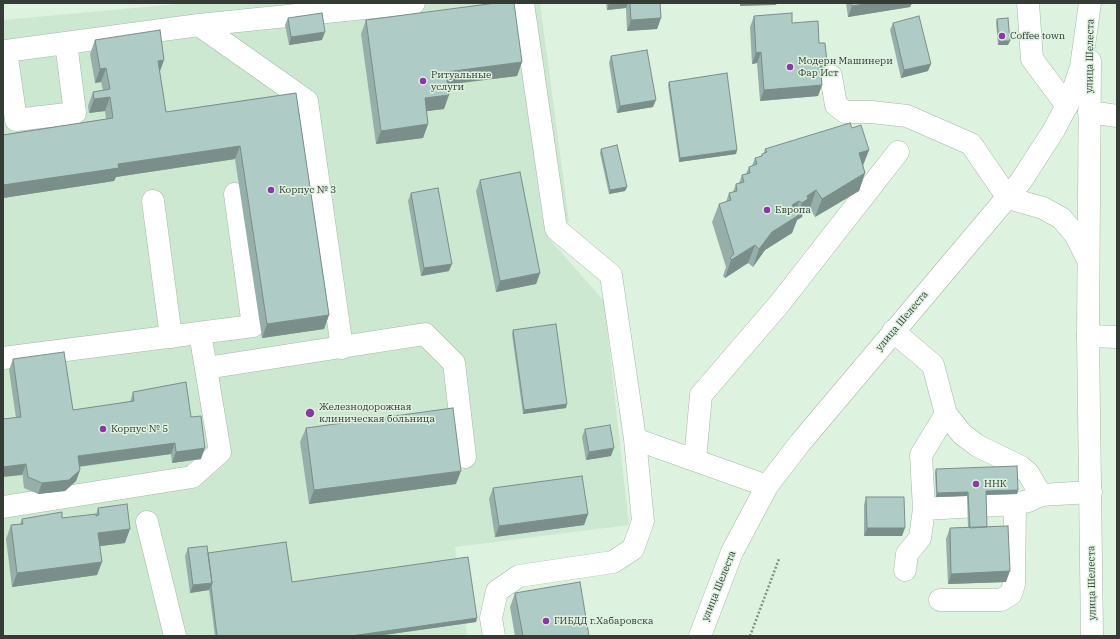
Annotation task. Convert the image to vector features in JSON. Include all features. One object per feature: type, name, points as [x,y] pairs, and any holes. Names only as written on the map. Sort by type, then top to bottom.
[{"type":"main road","points":[[66,43],[75,112],[16,120],[5,52],[66,43],[199,25],[414,3]]},
{"type":"main road","points":[[494,636],[491,618],[497,591],[519,576],[613,562],[633,549],[643,521],[635,439],[611,275],[556,229],[524,3]]},
{"type":"main road","points":[[1028,3],[1032,59],[1067,106]]},
{"type":"main road","name":"улица Шелеста","points":[[700,636],[732,552],[767,486],[800,443],[893,331],[1021,181],[1067,106],[1081,67],[1090,3]]},
{"type":"main road","name":"улица Шелеста","points":[[1090,3],[1088,336],[1092,636]]},
{"type":"main road","points":[[199,25],[307,101],[342,348]]},
{"type":"main road","points":[[831,76],[836,105],[845,112],[872,112],[907,116],[971,144],[1008,198],[1043,208],[1061,218],[1075,234],[1088,260]]},
{"type":"main road","points":[[1089,112],[1117,116]]},
{"type":"main road","points":[[695,460],[701,395],[780,303],[898,152]]},
{"type":"main road","points":[[3,358],[253,326],[235,194]]},
{"type":"main road","points":[[153,201],[171,337]]},
{"type":"main road","points":[[893,331],[933,365],[946,414],[962,434],[978,446],[1021,467],[1028,473],[1041,495]]},
{"type":"main road","points":[[3,507],[192,477],[220,452],[200,333]]},
{"type":"main road","points":[[206,368],[425,334],[454,363],[465,457]]},
{"type":"main road","points":[[1088,336],[1117,337]]},
{"type":"main road","points":[[905,570],[906,554],[920,538],[924,509],[921,455],[946,414]]},
{"type":"main road","points":[[635,439],[767,486]]},
{"type":"main road","points":[[924,509],[1016,504],[1028,501],[1041,495],[1091,492]]},
{"type":"main road","points":[[940,600],[1001,600],[1011,594],[1014,584],[1016,504]]},
{"type":"main road","points":[[147,522],[175,636]]},
{"type":"path","points":[[750,636],[779,559]]},
{"type":"shaded area","name":"Железнодорожная клиническая больница","points":[[188,3],[540,3],[569,221],[546,235],[604,301],[629,525],[455,547],[467,636],[3,636],[3,20]]},
{"type":"building","name":"Ритуальные услуги","points":[[496,3],[514,3],[522,62],[446,72],[449,95],[425,98],[428,124],[381,131],[366,20]]},
{"type":"building","points":[[630,3],[660,3],[661,18],[631,20]]},
{"type":"building","points":[[851,3],[870,3],[852,6]]},
{"type":"building","points":[[322,13],[325,32],[291,37],[288,18]]},
{"type":"building","points":[[792,13],[792,23],[818,21],[819,43],[825,43],[827,62],[820,63],[822,85],[764,90],[761,52],[756,53],[754,16]]},
{"type":"building","points":[[919,16],[931,64],[904,70],[893,23]]},
{"type":"building","points":[[1008,18],[1010,41],[999,41],[997,19]]},
{"type":"building","name":"Корпус № 3","points":[[160,30],[164,60],[158,61],[166,112],[296,93],[329,315],[267,324],[240,146],[118,164],[119,168],[3,185],[3,135],[113,118],[110,97],[94,99],[93,92],[110,89],[106,68],[100,69],[95,40]]},
{"type":"building","points":[[647,50],[656,100],[620,106],[611,56]]},
{"type":"building","points":[[727,73],[737,150],[680,158],[669,82]]},
{"type":"building","name":"Европа","points":[[850,123],[852,128],[861,125],[869,150],[859,153],[865,173],[822,199],[816,190],[807,196],[808,199],[802,203],[799,201],[792,205],[799,215],[772,232],[759,249],[755,245],[731,260],[730,258],[734,254],[719,204],[731,200],[729,193],[737,191],[736,184],[744,182],[742,175],[750,173],[749,167],[757,164],[755,158],[762,156],[762,154],[767,152],[765,149]]},
{"type":"building","points":[[617,145],[627,187],[610,190],[601,149]]},
{"type":"building","points":[[520,172],[540,273],[500,281],[480,180]]},
{"type":"building","points":[[438,188],[452,264],[424,268],[411,193]]},
{"type":"building","points":[[556,324],[567,404],[524,410],[513,330]]},
{"type":"building","name":"Корпус № 5","points":[[64,352],[73,410],[134,401],[133,392],[186,382],[191,417],[201,416],[205,448],[176,452],[175,443],[78,456],[80,470],[69,480],[42,483],[28,477],[26,464],[3,467],[3,419],[21,417],[13,359]]},
{"type":"building","points":[[453,408],[461,471],[314,490],[306,428]]},
{"type":"building","points":[[610,425],[614,448],[589,452],[585,429]]},
{"type":"building","points":[[1017,466],[1018,490],[986,491],[987,527],[970,528],[968,492],[937,493],[936,469]]},
{"type":"building","points":[[582,476],[588,514],[499,526],[493,488]]},
{"type":"building","points":[[866,497],[904,497],[905,528],[867,528]]},
{"type":"building","points":[[127,504],[130,529],[98,533],[102,562],[17,573],[11,525],[23,524],[22,519],[62,512],[62,518],[96,514],[96,516],[99,515],[98,508]]},
{"type":"building","points":[[1008,526],[1010,571],[951,574],[950,528]]},
{"type":"building","points":[[286,542],[292,582],[468,557],[477,618],[351,636],[217,636],[208,553]]},
{"type":"building","points":[[207,546],[212,583],[193,585],[188,548]]},
{"type":"building","name":"ГИБДД г.Хабаровска","points":[[580,582],[589,636],[523,636],[515,593]]},
{"type":"place","name":"Coffee town","points":[[1002,36]]},
{"type":"place","name":"Модерн Машинери Фар Ист","points":[[790,67]]},
{"type":"place","name":"Ритуальные услуги","points":[[423,81]]},
{"type":"place","name":"Корпус № 3","points":[[271,190]]},
{"type":"place","name":"Европа","points":[[767,210]]},
{"type":"place","name":"Железнодорожная клиническая больница","points":[[310,413]]},
{"type":"place","name":"Корпус № 5","points":[[103,429]]},
{"type":"place","name":"ННК","points":[[976,484]]},
{"type":"place","name":"ГИБДД г.Хабаровска","points":[[546,621]]}]
